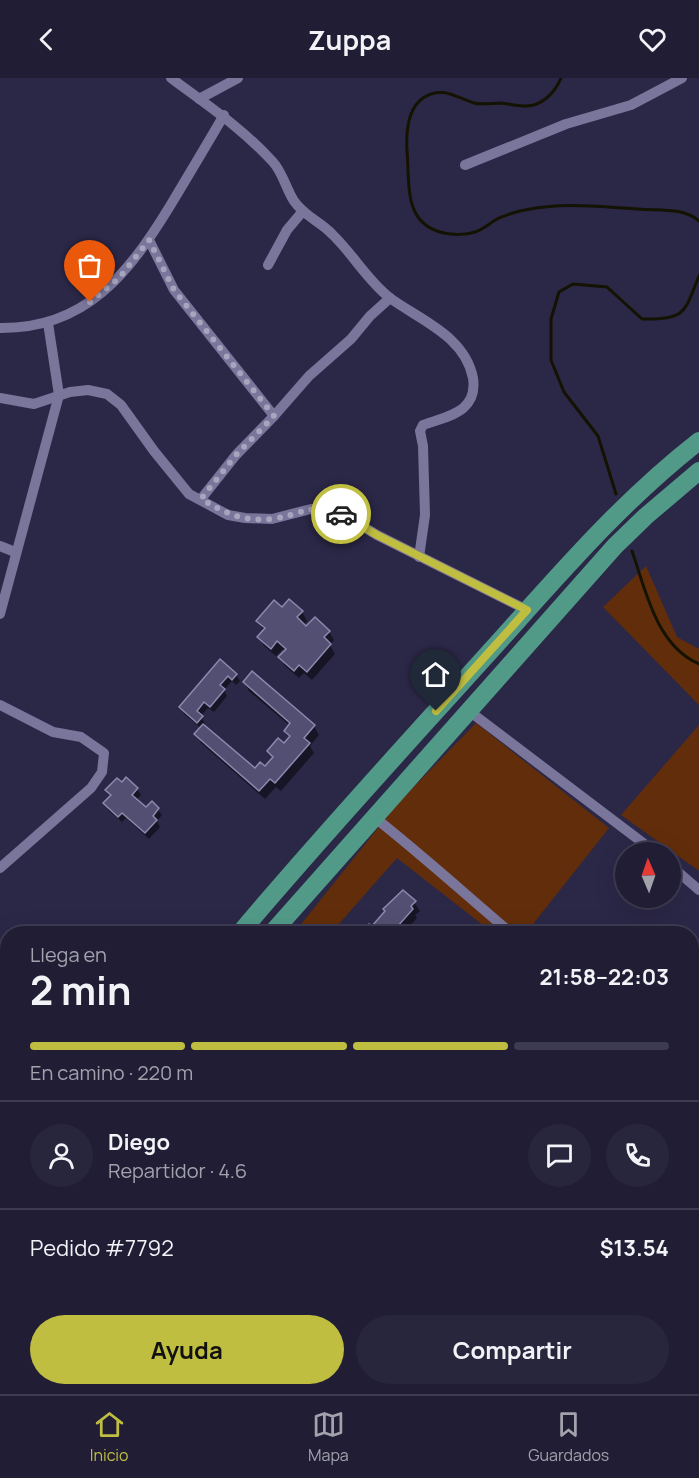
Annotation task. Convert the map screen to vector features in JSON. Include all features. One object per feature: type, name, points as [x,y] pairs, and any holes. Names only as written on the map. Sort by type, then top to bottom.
[{"type":"highway","points":[[246,926],[597,532],[664,468],[699,441]]},
{"type":"highway","points":[[278,926],[615,546],[699,471]]},
{"type":"street","points":[[171,78],[224,115],[274,163],[295,202],[332,233],[374,284],[390,298],[451,340],[465,357],[473,380],[472,397],[463,410],[423,425],[420,431],[423,446],[425,515],[419,557]]},
{"type":"street","points":[[199,99],[238,78]]},
{"type":"street","points":[[465,165],[566,124],[631,105],[682,78]]},
{"type":"street","points":[[0,328],[48,323],[90,302],[120,277],[149,240],[224,115]]},
{"type":"street","points":[[268,265],[278,243],[303,211]]},
{"type":"street","points":[[149,240],[174,290],[274,416]]},
{"type":"street","points":[[201,499],[236,455],[309,376],[351,339],[370,316],[390,298]]},
{"type":"street","points":[[0,614],[59,395],[48,323]]},
{"type":"street","points":[[0,398],[34,404],[70,392],[88,390],[106,394],[121,405],[189,494],[228,515],[272,519],[311,509],[327,509],[344,515],[419,557],[527,610]]},
{"type":"street","points":[[0,546],[15,552]]},
{"type":"street","points":[[0,705],[53,732],[81,737],[104,753],[102,772],[91,788],[0,868]]},
{"type":"street","points":[[469,711],[642,842]]},
{"type":"street","points":[[374,817],[421,854],[448,881],[503,926]]},
{"type":"street","points":[[681,874],[699,890]]},
{"type":"shaded area","points":[[646,566],[677,637],[699,649],[699,705],[603,607]]},
{"type":"shaded area","points":[[476,723],[609,828],[532,926],[484,926],[397,858],[337,926],[300,926],[398,803]]},
{"type":"shaded area","points":[[699,725],[699,871],[681,858],[681,842],[659,842],[621,815]]},
{"type":"building","points":[[289,599],[303,611],[297,617],[306,626],[315,617],[330,631],[324,637],[331,644],[307,672],[299,665],[294,671],[278,657],[286,649],[277,641],[271,649],[257,637],[265,628],[256,621],[274,600],[282,607]]},
{"type":"building","points":[[220,659],[237,674],[232,680],[228,676],[220,685],[225,689],[210,707],[204,702],[197,711],[203,716],[197,723],[179,707]]},
{"type":"building","points":[[252,671],[315,725],[304,738],[310,743],[275,783],[270,779],[259,791],[194,734],[203,724],[255,768],[260,762],[265,766],[273,757],[267,751],[278,738],[284,743],[290,736],[284,731],[290,723],[243,682]]},
{"type":"building","points":[[126,777],[138,788],[132,795],[146,807],[152,801],[159,808],[153,816],[157,820],[145,833],[122,813],[118,817],[103,803],[111,795],[105,790],[117,778],[122,782]]},
{"type":"building","points":[[403,890],[416,901],[411,906],[413,909],[398,926],[372,926],[385,911],[383,909]]},
{"type":"waterway","points":[[561,78],[547,98],[530,106],[501,103],[477,104],[443,93],[430,94],[418,103],[407,129],[407,144],[409,190],[415,212],[421,221],[444,233],[464,234],[478,231],[499,218],[519,211],[568,206],[670,210],[686,214],[699,221]]},
{"type":"waterway","points":[[616,494],[598,436],[564,392],[551,360],[551,319],[559,292],[573,284],[607,287],[642,319],[668,318],[676,315],[686,306],[699,276]]},
{"type":"waterway","points":[[632,551],[648,599],[663,630],[672,644],[699,664]]},
{"type":"way so far","points":[[90,302],[120,277],[149,240],[174,290],[274,416],[236,455],[201,499],[228,515],[245,518],[272,519],[311,509],[327,509],[341,514]]},
{"type":"route","points":[[341,514],[419,557],[527,610],[436,711]]}]
